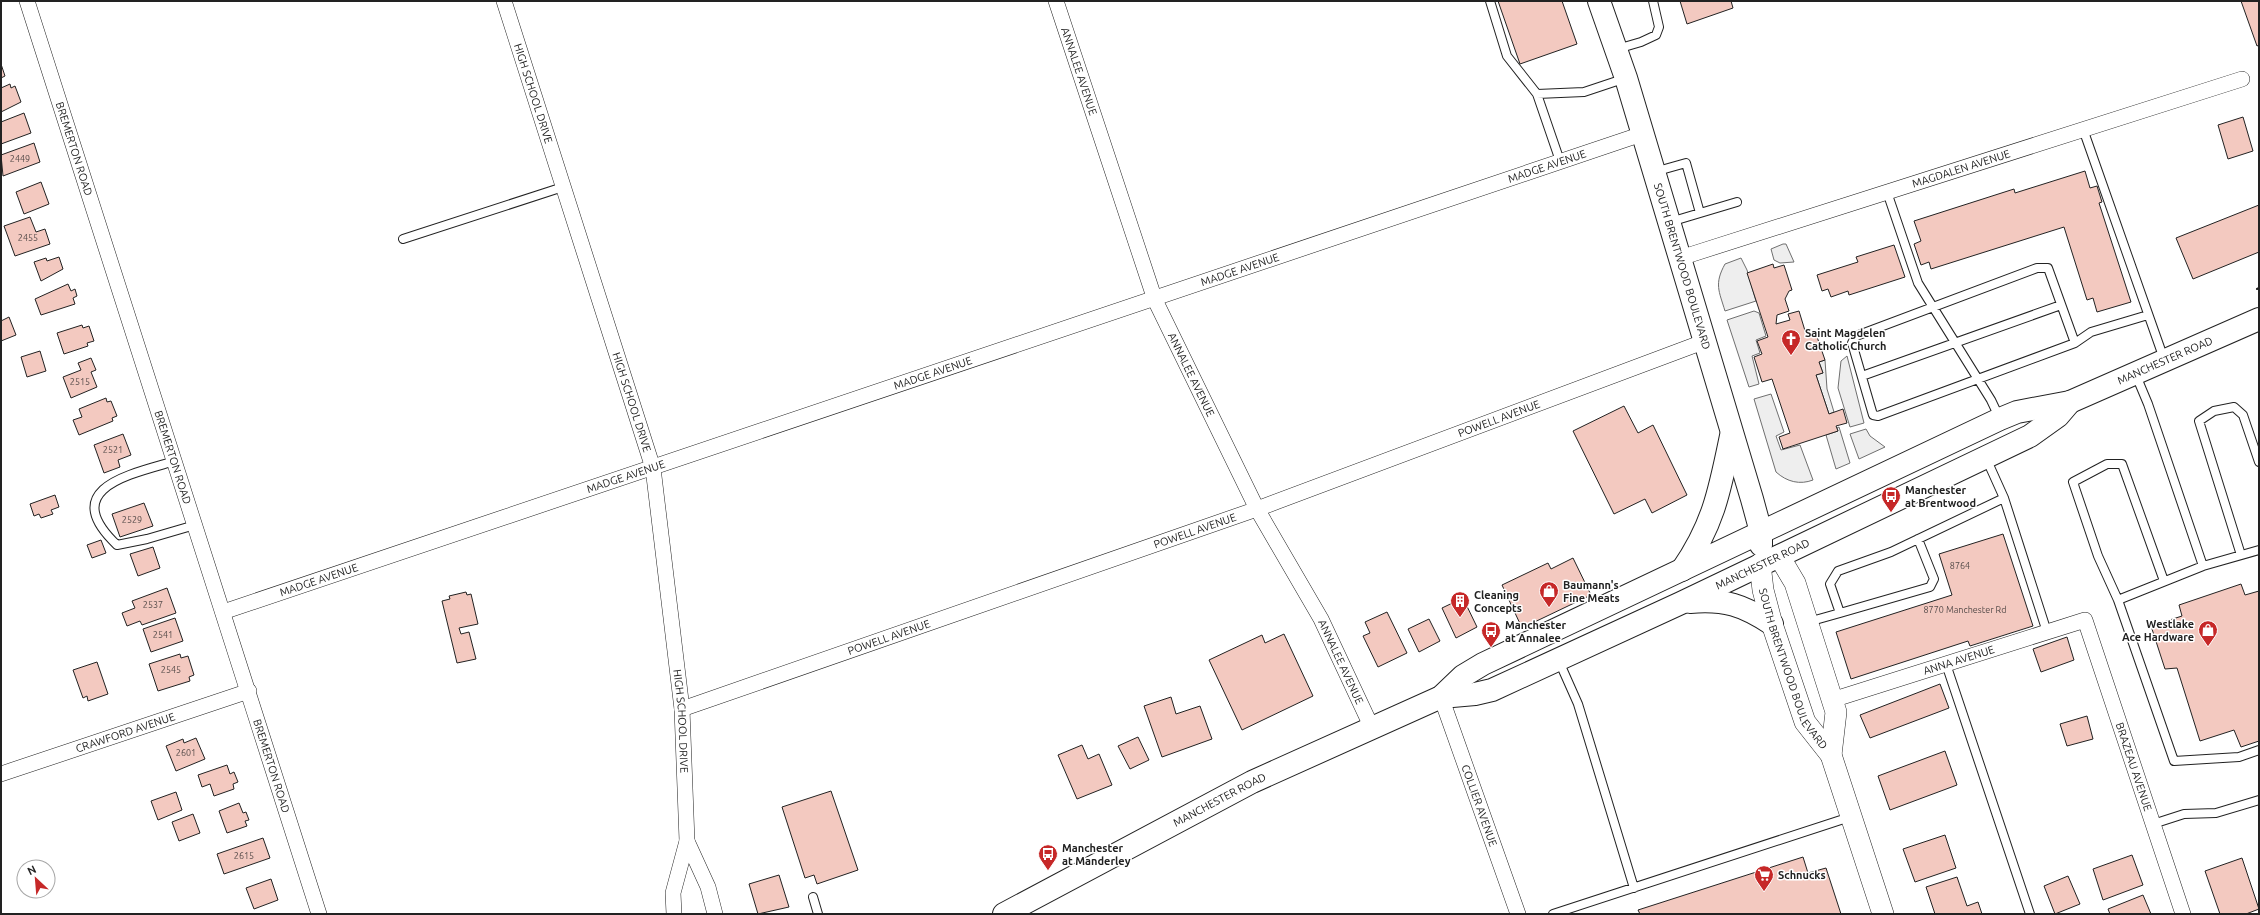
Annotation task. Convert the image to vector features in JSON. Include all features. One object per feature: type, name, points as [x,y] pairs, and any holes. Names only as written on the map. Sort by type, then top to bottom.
[{"type":"main road","name":"SOUTH BRENTWOOD BOULEVARD","points":[[1599,1],[1626,78],[1770,560],[1795,583],[1836,712],[1831,755]]},
{"type":"main road","name":"MANCHESTER ROAD","points":[[1441,697],[1463,676],[1483,664],[2000,419],[2017,412],[2070,402],[2259,319]]},
{"type":"main road","name":"MANCHESTER ROAD","points":[[1004,914],[1247,785],[1441,697],[1475,694],[1492,690],[1770,560],[1985,457],[2043,428],[2070,402]]},
{"type":"main road","points":[[1682,570],[1703,536],[1714,511],[1732,433]]},
{"type":"main road","name":"SOUTH BRENTWOOD BOULEVARD","points":[[1770,560],[1763,590],[1772,624],[1806,722],[1831,755],[1850,817],[1883,914]]},
{"type":"main road","points":[[1681,602],[1707,600],[1735,604],[1772,624]]},
{"type":"street","name":"BREMERTON ROAD","points":[[27,1],[249,691],[319,914]]},
{"type":"street","name":"HIGH SCHOOL DRIVE","points":[[504,1],[653,468],[682,709],[687,841],[673,893],[674,914]]},
{"type":"street","name":"ANNALEE AVENUE","points":[[1056,1],[1155,300],[1257,509],[1321,619],[1372,728]]},
{"type":"street","name":"MAGDALEN AVENUE","points":[[1680,258],[2242,79]]},
{"type":"street","name":"MADGE AVENUE","points":[[223,612],[1155,300],[1642,134]]},
{"type":"street","name":"POWELL AVENUE","points":[[682,709],[1257,509],[1704,342]]},
{"type":"street","name":"ANNA AVENUE","points":[[1832,700],[2085,620]]},
{"type":"street","name":"BRAZEAU AVENUE","points":[[2085,620],[2183,914]]},
{"type":"street","name":"CRAWFORD AVENUE","points":[[1,774],[249,691]]},
{"type":"street","name":"COLLIER AVENUE","points":[[1441,697],[1518,914]]},
{"type":"street","name":"HIGH SCHOOL DRIVE","points":[[687,841],[708,887],[715,914]]},
{"type":"lane","points":[[1490,1],[1508,56],[1537,94],[1560,161]]},
{"type":"lane","points":[[1616,49],[1641,42],[1656,35],[1659,27],[1652,1]]},
{"type":"lane","points":[[1537,94],[1584,92],[1626,78]]},
{"type":"lane","points":[[2083,129],[2164,360]]},
{"type":"lane","points":[[1654,172],[1686,163],[1700,213]]},
{"type":"lane","points":[[403,239],[563,187]]},
{"type":"lane","points":[[1887,192],[1918,283],[1978,380],[2000,419]]},
{"type":"lane","points":[[1669,222],[1737,202]]},
{"type":"lane","points":[[2075,343],[2048,268],[2037,268],[1856,336],[1852,343],[1873,415],[1878,416],[2075,343],[2091,332],[2148,316]]},
{"type":"lane","points":[[1862,376],[1954,342],[2062,305]]},
{"type":"lane","points":[[2135,373],[2148,404],[2203,566]]},
{"type":"lane","points":[[2241,555],[2199,421],[2214,411],[2234,407],[2243,415],[2259,462]]},
{"type":"lane","points":[[1985,457],[2004,498],[2047,632]]},
{"type":"lane","points":[[175,461],[127,475],[107,485],[98,495],[94,507],[99,523],[117,545],[147,539],[195,525]]},
{"type":"lane","points":[[2164,581],[2122,464],[2107,464],[2073,482],[2098,556],[2118,600],[2174,761],[2239,757],[2259,750]]},
{"type":"lane","points":[[1840,613],[1830,584],[1838,571],[1891,552],[2004,498]]},
{"type":"lane","points":[[1807,622],[1930,587],[1934,579],[1918,539]]},
{"type":"lane","points":[[2118,600],[2203,566],[2259,550]]},
{"type":"lane","points":[[1558,658],[1578,704],[1634,888]]},
{"type":"lane","points":[[1946,664],[2030,914]]},
{"type":"lane","points":[[2153,824],[2184,814],[2216,813],[2259,800]]},
{"type":"lane","points":[[1553,914],[1850,817]]},
{"type":"lane","points":[[813,897],[818,914]]},
{"type":"shaded area","points":[[1786,244],[1794,262],[1780,263],[1774,260],[1771,249]]},
{"type":"shaded area","points":[[1741,258],[1747,270],[1756,301],[1725,311],[1719,288],[1720,277],[1725,264]]},
{"type":"shaded area","points":[[1754,311],[1759,313],[1766,336],[1756,340],[1760,353],[1752,356],[1759,384],[1749,387],[1727,320]]},
{"type":"shaded area","points":[[1847,356],[1864,423],[1850,427],[1838,388],[1841,361]]},
{"type":"shaded area","points":[[1825,360],[1827,389],[1834,412],[1829,414],[1816,375],[1823,373],[1819,362]]},
{"type":"shaded area","points":[[1771,394],[1784,432],[1776,436],[1781,450],[1800,445],[1813,480],[1808,482],[1794,482],[1776,472],[1754,399]]},
{"type":"shaded area","points":[[1839,427],[1850,463],[1836,469],[1826,435],[1838,431],[1837,428]]},
{"type":"shaded area","points":[[1866,429],[1870,436],[1885,447],[1859,459],[1850,434]]},
{"type":"building","points":[[1498,1],[1562,1],[1577,44],[1520,64]]},
{"type":"building","points":[[1680,1],[1731,1],[1733,8],[1687,24]]},
{"type":"building","points":[[2241,1],[2259,1],[2259,45],[2257,46]]},
{"type":"building","points":[[1,64],[5,76],[1,78]]},
{"type":"building","points":[[10,84],[11,88],[15,86],[21,102],[1,112],[1,88]]},
{"type":"building","points":[[24,113],[31,133],[1,144],[1,122]]},
{"type":"building","points":[[2243,117],[2253,151],[2228,159],[2218,125]]},
{"type":"building","points":[[34,143],[40,162],[3,176],[1,155]]},
{"type":"building","points":[[2085,171],[2090,188],[2097,186],[2102,202],[2099,203],[2131,302],[2097,312],[2093,298],[2087,300],[2064,227],[1931,269],[1929,262],[1921,265],[1914,244],[1921,241],[1914,221],[2014,189],[2015,193]]},
{"type":"building","points":[[41,182],[49,204],[24,214],[16,192]]},
{"type":"building","points":[[2259,205],[2259,252],[2193,279],[2176,238]]},
{"type":"building","points":[[30,217],[36,232],[45,229],[50,244],[15,256],[4,226]]},
{"type":"building","points":[[1894,245],[1905,277],[1849,295],[1848,291],[1831,297],[1828,289],[1822,291],[1817,275],[1858,262],[1856,257]]},
{"type":"building","points":[[59,257],[63,269],[41,281],[34,262],[46,258],[47,261]]},
{"type":"building","name":"Saint Magdelen Catholic Church","points":[[1773,264],[1774,268],[1784,265],[1792,290],[1789,291],[1785,299],[1789,311],[1777,315],[1776,324],[1790,320],[1788,314],[1799,311],[1806,334],[1815,331],[1825,360],[1819,362],[1823,373],[1816,375],[1829,414],[1843,409],[1847,423],[1836,426],[1838,431],[1783,449],[1779,437],[1790,433],[1772,379],[1762,382],[1754,357],[1762,354],[1757,341],[1768,337],[1747,273]]},
{"type":"building","points":[[68,284],[71,291],[75,289],[77,296],[73,298],[75,304],[41,315],[35,299]]},
{"type":"building","points":[[9,317],[16,335],[1,341],[1,321]]},
{"type":"building","points":[[82,325],[83,328],[89,326],[94,341],[87,343],[88,346],[64,354],[57,333]]},
{"type":"building","points":[[40,351],[46,371],[27,377],[21,357]]},
{"type":"building","points":[[91,358],[96,370],[91,372],[97,387],[71,398],[63,377],[81,370],[78,363]]},
{"type":"building","points":[[106,398],[107,402],[111,401],[117,416],[112,418],[113,421],[79,435],[73,420],[82,417],[79,409]]},
{"type":"building","points":[[1624,406],[1638,433],[1653,425],[1687,495],[1652,513],[1645,499],[1614,514],[1573,431]]},
{"type":"building","points":[[123,434],[131,455],[118,460],[120,467],[104,473],[94,445]]},
{"type":"building","points":[[55,495],[59,507],[51,510],[53,514],[41,518],[39,514],[34,516],[30,504]]},
{"type":"building","points":[[144,503],[153,526],[120,537],[112,514]]},
{"type":"building","points":[[2003,534],[2033,626],[1970,646],[1968,641],[1851,679],[1836,632],[1952,595],[1939,554]]},
{"type":"building","points":[[101,540],[106,553],[92,558],[87,545]]},
{"type":"building","points":[[153,547],[160,568],[138,576],[130,554]]},
{"type":"building","points":[[1573,558],[1591,595],[1522,628],[1502,585],[1548,563],[1551,569]]},
{"type":"building","name":"Westlake Ace Hardware","points":[[2241,584],[2245,595],[2259,591],[2259,741],[2241,747],[2234,730],[2200,741],[2177,668],[2165,669],[2151,626],[2182,616],[2179,605]]},
{"type":"building","points":[[167,588],[176,613],[142,625],[140,621],[127,626],[122,613],[135,608],[132,601]]},
{"type":"building","points":[[466,592],[467,595],[471,594],[478,624],[459,628],[461,634],[469,632],[476,659],[457,663],[442,601],[450,599],[449,596]]},
{"type":"building","name":"Cleaning Concepts","points":[[1463,598],[1477,627],[1456,638],[1442,608]]},
{"type":"building","points":[[1387,612],[1407,653],[1378,667],[1363,636],[1370,633],[1365,622]]},
{"type":"building","points":[[175,618],[183,641],[151,652],[143,629]]},
{"type":"building","points":[[1429,619],[1440,641],[1419,652],[1408,629]]},
{"type":"building","points":[[1284,634],[1313,696],[1242,730],[1209,660],[1262,635],[1265,643]]},
{"type":"building","points":[[2067,637],[2074,660],[2041,672],[2033,649]]},
{"type":"building","points":[[180,654],[181,658],[188,656],[194,675],[189,677],[190,681],[158,691],[149,664]]},
{"type":"building","points":[[97,662],[108,694],[88,701],[87,696],[83,698],[73,670]]},
{"type":"building","points":[[1940,684],[1949,708],[1870,738],[1860,715]]},
{"type":"building","points":[[1171,697],[1176,714],[1200,706],[1212,739],[1162,757],[1144,706]]},
{"type":"building","points":[[2087,716],[2093,739],[2067,746],[2060,724]]},
{"type":"building","points":[[1138,737],[1149,760],[1130,769],[1118,746]]},
{"type":"building","points":[[196,738],[205,759],[176,771],[166,746],[183,739],[184,743]]},
{"type":"building","points":[[1082,745],[1088,759],[1099,754],[1112,785],[1077,799],[1058,755]]},
{"type":"building","points":[[1945,751],[1957,785],[1890,810],[1878,776]]},
{"type":"building","points":[[227,765],[230,774],[234,772],[238,782],[233,784],[234,789],[214,796],[210,784],[202,787],[198,775]]},
{"type":"building","points":[[831,791],[858,870],[817,884],[814,875],[805,878],[782,807]]},
{"type":"building","points":[[176,792],[182,810],[158,820],[151,801]]},
{"type":"building","points":[[239,803],[243,813],[246,812],[249,820],[245,821],[247,826],[227,833],[219,811]]},
{"type":"building","points":[[193,814],[200,833],[179,841],[172,822]]},
{"type":"building","points":[[1945,835],[1956,868],[1915,882],[1903,849]]},
{"type":"building","points":[[263,838],[270,858],[224,874],[217,854]]},
{"type":"building","points":[[2132,855],[2143,885],[2103,900],[2093,869]]},
{"type":"building","name":"Schnucks","points":[[1803,857],[1808,873],[1826,868],[1841,914],[1640,914],[1638,910]]},
{"type":"building","points":[[2242,858],[2259,909],[2246,914],[2220,914],[2205,871]]},
{"type":"building","points":[[779,875],[789,907],[758,914],[749,884]]},
{"type":"building","points":[[2068,876],[2080,904],[2055,914],[2044,886]]},
{"type":"building","points":[[1957,877],[1967,906],[1978,902],[1982,914],[1935,914],[1926,887]]},
{"type":"building","points":[[271,879],[278,900],[254,909],[246,888]]},
{"type":"building","points":[[2143,895],[2151,914],[2110,914],[2108,909]]},
{"type":"place","name":"Saint Magdelen Catholic Church","points":[[1791,356]]},
{"type":"place","name":"Manchester at Brentwood","points":[[1891,513]]},
{"type":"place","name":"Baumann's Fine Meats","points":[[1549,608]]},
{"type":"place","name":"Cleaning Concepts","points":[[1460,618]]},
{"type":"place","name":"Westlake Ace Hardware","points":[[2208,647]]},
{"type":"place","name":"Manchester at Annalee","points":[[1491,648]]},
{"type":"place","name":"Manchester at Manderley","points":[[1048,871]]},
{"type":"place","name":"Schnucks","points":[[1764,892]]}]
